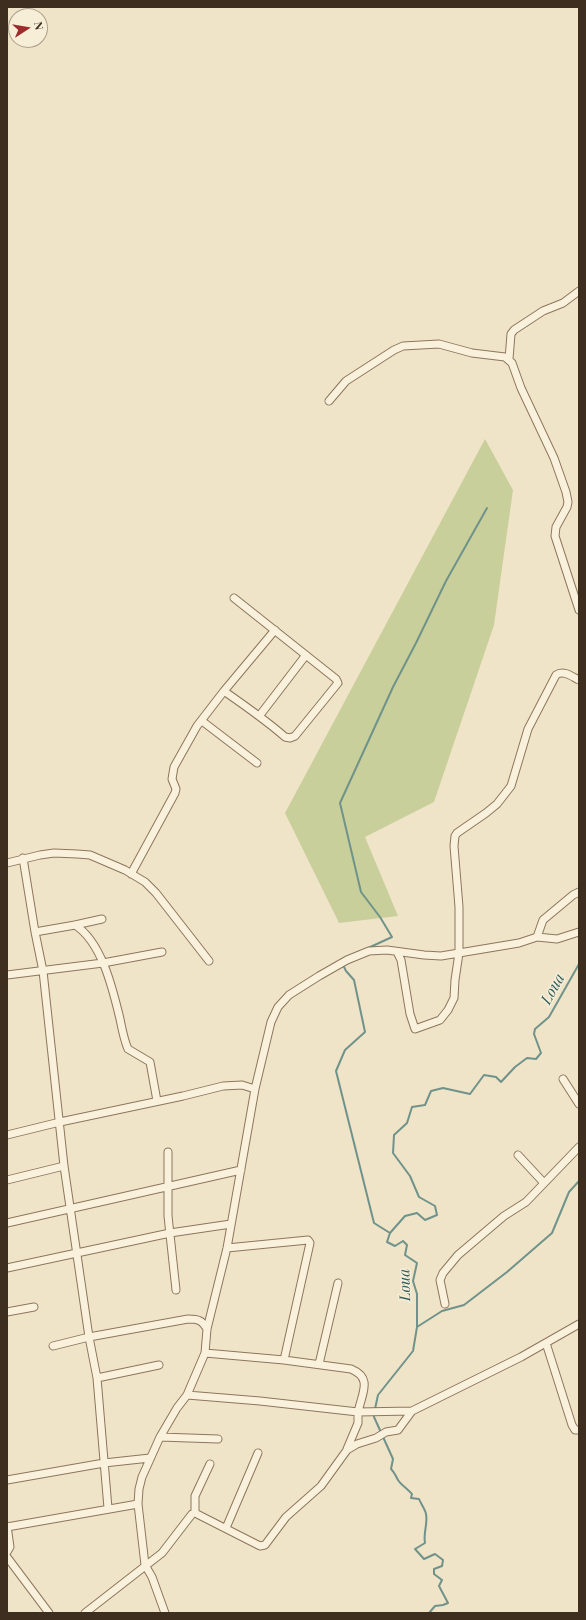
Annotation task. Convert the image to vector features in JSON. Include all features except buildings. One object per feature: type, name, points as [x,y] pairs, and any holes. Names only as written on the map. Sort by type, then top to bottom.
[{"type":"street","points":[[579,291],[563,303],[544,311],[514,330],[511,334],[509,359],[554,458],[566,492],[568,502],[567,507],[556,527],[555,536],[579,610]]},
{"type":"street","points":[[329,401],[346,381],[394,350],[403,346],[439,344],[460,350],[509,359]]},
{"type":"street","points":[[224,691],[260,715],[285,736],[292,737],[338,682],[234,598]]},
{"type":"street","points":[[131,874],[175,793],[176,789],[172,779],[174,767],[202,721],[224,691],[275,630]]},
{"type":"street","points":[[260,715],[306,655]]},
{"type":"street","points":[[397,952],[402,967],[409,1007],[415,1029],[440,1020],[448,1010],[454,998],[459,953],[459,907],[454,846],[455,836],[492,808],[511,786],[528,730],[556,675],[561,672],[579,680]]},
{"type":"street","points":[[202,721],[257,763]]},
{"type":"street","points":[[7,863],[23,858],[54,853],[90,855],[116,866],[145,882],[156,892],[209,961]]},
{"type":"street","points":[[23,858],[43,971],[64,1166],[89,1337],[97,1378],[108,1508]]},
{"type":"street","points":[[537,937],[543,920],[573,895],[579,892]]},
{"type":"street","points":[[35,932],[75,926],[102,919]]},
{"type":"street","points":[[75,926],[86,935],[103,963],[114,994],[127,1046],[130,1051],[144,1057],[150,1062],[157,1102]]},
{"type":"street","points":[[165,1613],[152,1578],[145,1565],[138,1504],[140,1483],[160,1437],[177,1408],[187,1395],[205,1353],[207,1329],[227,1248],[255,1089],[271,1022],[278,1007],[289,995],[343,962],[369,951],[387,950],[440,956],[519,943],[537,937],[557,938],[579,932]]},
{"type":"street","points":[[7,975],[103,963],[162,952]]},
{"type":"street","points":[[563,1079],[579,1104]]},
{"type":"street","points":[[7,1135],[231,1085],[242,1085],[255,1089]]},
{"type":"street","points":[[445,1304],[440,1280],[447,1268],[458,1255],[504,1216],[526,1202],[579,1147]]},
{"type":"street","points":[[168,1152],[168,1216],[176,1290]]},
{"type":"street","points":[[518,1155],[544,1183]]},
{"type":"street","points":[[7,1180],[64,1166]]},
{"type":"street","points":[[7,1223],[241,1170]]},
{"type":"street","points":[[7,1268],[170,1233],[231,1224]]},
{"type":"street","points":[[227,1248],[308,1240],[310,1243],[284,1360]]},
{"type":"street","points":[[319,1364],[338,1284]]},
{"type":"street","points":[[7,1312],[34,1307]]},
{"type":"street","points":[[53,1346],[89,1337],[188,1319],[197,1319],[203,1322],[207,1329]]},
{"type":"street","points":[[346,1450],[376,1438],[386,1432],[398,1430],[412,1411],[546,1343],[579,1324]]},
{"type":"street","points":[[546,1343],[572,1425],[575,1430],[579,1430]]},
{"type":"street","points":[[195,1513],[260,1546],[265,1545],[286,1517],[321,1486],[346,1450],[358,1423],[358,1412],[365,1383],[363,1376],[351,1369],[284,1360],[205,1353]]},
{"type":"street","points":[[97,1378],[159,1365]]},
{"type":"street","points":[[187,1395],[260,1401],[358,1412],[412,1411]]},
{"type":"street","points":[[160,1437],[218,1439]]},
{"type":"street","points":[[226,1528],[258,1453]]},
{"type":"street","points":[[7,1480],[104,1463],[150,1458]]},
{"type":"street","points":[[195,1513],[195,1496],[210,1464]]},
{"type":"street","points":[[7,1552],[10,1547],[7,1526],[138,1504]]},
{"type":"street","points":[[85,1613],[162,1553],[192,1514],[195,1513]]},
{"type":"street","points":[[7,1557],[49,1613]]},
{"type":"green space","points":[[485,439],[513,490],[494,625],[434,802],[365,837],[398,916],[339,923],[285,813]]},
{"type":"waterway","points":[[366,949],[392,937],[380,917],[361,892],[340,803],[393,687],[446,581],[487,508]]},
{"type":"waterway","name":"Loua","points":[[375,1409],[378,1395],[413,1351],[417,1327],[417,1294],[413,1281],[417,1263],[405,1255],[407,1245],[403,1241],[395,1246],[387,1242],[390,1233],[405,1216],[417,1213],[425,1220],[437,1215],[435,1206],[419,1197],[410,1176],[393,1153],[394,1135],[407,1123],[412,1107],[425,1105],[431,1091],[443,1088],[470,1094],[484,1075],[496,1077],[501,1082],[515,1067],[527,1058],[536,1059],[541,1053],[534,1034],[535,1029],[549,1017],[579,964]]},
{"type":"waterway","points":[[343,965],[354,980],[365,1032],[345,1050],[336,1071],[374,1223],[390,1233]]},
{"type":"waterway","points":[[417,1327],[442,1311],[464,1305],[507,1272],[552,1233],[569,1192],[579,1181]]},
{"type":"waterway","name":"Loua","points":[[374,1414],[393,1459],[391,1469],[399,1482],[412,1494],[411,1498],[419,1499],[425,1512],[425,1543],[415,1549],[424,1559],[435,1554],[443,1560],[442,1566],[434,1569],[434,1574],[442,1580],[439,1586],[448,1603],[435,1606],[429,1613]]}]
